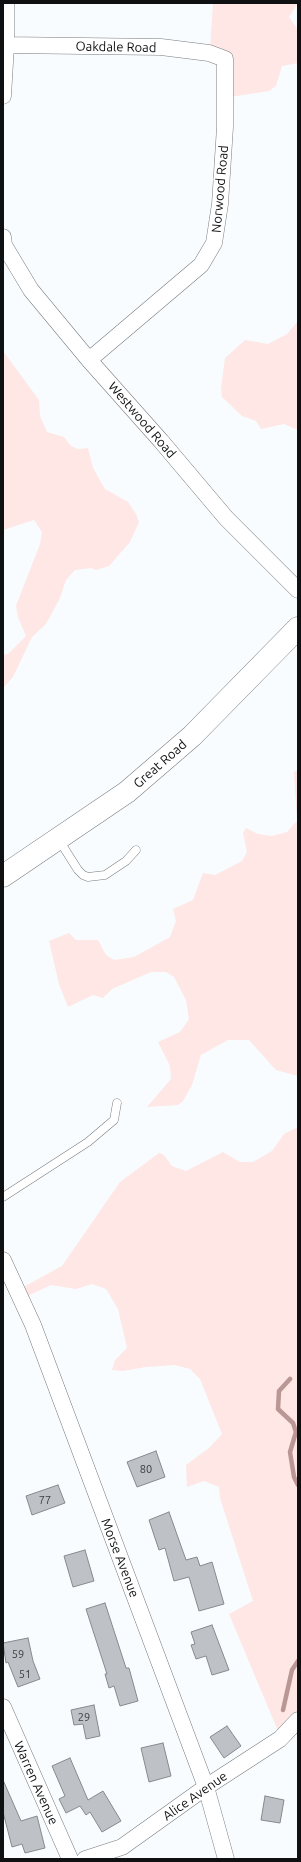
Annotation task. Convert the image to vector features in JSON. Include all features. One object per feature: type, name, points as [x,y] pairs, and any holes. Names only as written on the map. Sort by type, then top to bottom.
[{"type":"main road","name":"Great Road","points":[[3,876],[127,792],[192,736],[298,628]]},
{"type":"street","points":[[3,96],[6,45],[6,3]]},
{"type":"street","name":"Oakdale Road","points":[[6,45],[160,47],[209,53],[225,59]]},
{"type":"street","name":"Norwood Road","points":[[89,360],[201,265],[214,243],[220,204],[224,142],[225,59]]},
{"type":"street","name":"Westwood Road","points":[[3,237],[4,245],[30,290],[226,518],[298,590]]},
{"type":"street","name":"Morse Avenue","points":[[3,1260],[33,1325],[206,1787],[226,1859]]},
{"type":"street","name":"Warren Avenue","points":[[3,1707],[70,1859]]},
{"type":"street","name":"Alice Avenue","points":[[85,1859],[122,1847],[206,1787],[280,1739],[298,1720]]},
{"type":"lane","points":[[58,839],[78,870],[83,875],[88,877],[105,875],[126,861],[136,850]]},
{"type":"lane","points":[[3,1197],[88,1142],[114,1120],[117,1103]]},
{"type":"shaded area","points":[[213,3],[298,3],[289,17],[298,30],[298,63],[282,66],[276,86],[269,91],[230,97],[227,69],[210,49]]},
{"type":"shaded area","points":[[298,321],[298,430],[284,424],[261,429],[256,421],[242,416],[222,397],[221,388],[225,358],[245,340],[268,344],[287,334]]},
{"type":"shaded area","points":[[3,351],[39,400],[40,416],[47,432],[64,437],[71,446],[78,449],[88,448],[93,468],[105,489],[128,502],[136,514],[139,522],[130,542],[109,566],[96,570],[91,568],[75,570],[66,580],[60,598],[50,617],[45,625],[32,637],[13,677],[3,688],[3,655],[8,654],[26,636],[18,617],[16,606],[40,544],[42,532],[34,520],[3,530]]},
{"type":"shaded area","points":[[298,770],[298,1076],[276,1070],[249,1040],[228,1040],[201,1055],[192,1085],[183,1101],[178,1105],[147,1107],[171,1079],[170,1066],[158,1042],[180,1032],[189,1019],[186,1000],[174,977],[166,972],[151,972],[112,989],[103,998],[93,995],[68,1007],[59,984],[49,941],[69,933],[76,940],[98,940],[106,955],[114,960],[134,957],[170,937],[176,921],[173,909],[193,900],[203,873],[215,875],[242,861],[247,852],[243,833],[246,828],[258,834],[272,836],[287,832],[297,821],[294,772]]},
{"type":"shaded area","points":[[298,1127],[298,1710],[278,1731],[229,1614],[253,1601],[220,1498],[219,1487],[204,1481],[187,1487],[186,1465],[209,1448],[222,1434],[200,1379],[190,1369],[175,1365],[146,1367],[123,1371],[112,1370],[115,1360],[127,1348],[118,1309],[106,1289],[92,1284],[76,1289],[51,1285],[19,1300],[16,1291],[62,1266],[120,1182],[159,1153],[164,1155],[172,1166],[186,1171],[223,1152],[240,1162],[253,1162],[272,1151],[284,1134]]},
{"type":"building","points":[[156,1451],[165,1477],[137,1487],[127,1462]]},
{"type":"building","points":[[58,1485],[65,1503],[32,1515],[26,1496]]},
{"type":"building","points":[[169,1512],[186,1560],[197,1557],[200,1566],[212,1562],[224,1604],[199,1611],[189,1577],[174,1581],[165,1548],[159,1550],[149,1520]]},
{"type":"building","points":[[85,1550],[94,1581],[73,1587],[64,1556]]},
{"type":"building","points":[[105,1603],[126,1668],[129,1668],[138,1701],[120,1706],[114,1686],[109,1688],[105,1674],[107,1674],[86,1609]]},
{"type":"building","points":[[212,1625],[229,1670],[212,1675],[206,1656],[196,1659],[191,1645],[195,1644],[191,1632]]},
{"type":"building","points":[[28,1638],[33,1661],[40,1679],[18,1687],[8,1662],[6,1663],[3,1643]]},
{"type":"building","points":[[94,1705],[100,1736],[86,1739],[83,1724],[74,1725],[71,1710]]},
{"type":"building","points":[[227,1726],[241,1746],[224,1758],[210,1737]]},
{"type":"building","points":[[163,1743],[171,1776],[149,1782],[141,1748]]},
{"type":"building","points":[[70,1758],[88,1800],[103,1791],[121,1821],[102,1832],[90,1812],[86,1815],[80,1806],[66,1813],[59,1799],[65,1796],[52,1766]]},
{"type":"building","points":[[3,1780],[21,1821],[37,1816],[45,1848],[25,1853],[22,1844],[12,1847],[3,1812]]},
{"type":"building","points":[[265,1796],[284,1800],[280,1823],[261,1820]]},
{"type":"waterway","points":[[290,1379],[279,1391],[278,1409],[293,1423],[296,1432],[290,1452],[294,1477],[298,1485]]},
{"type":"waterway","points":[[283,1710],[292,1670],[298,1661]]}]
